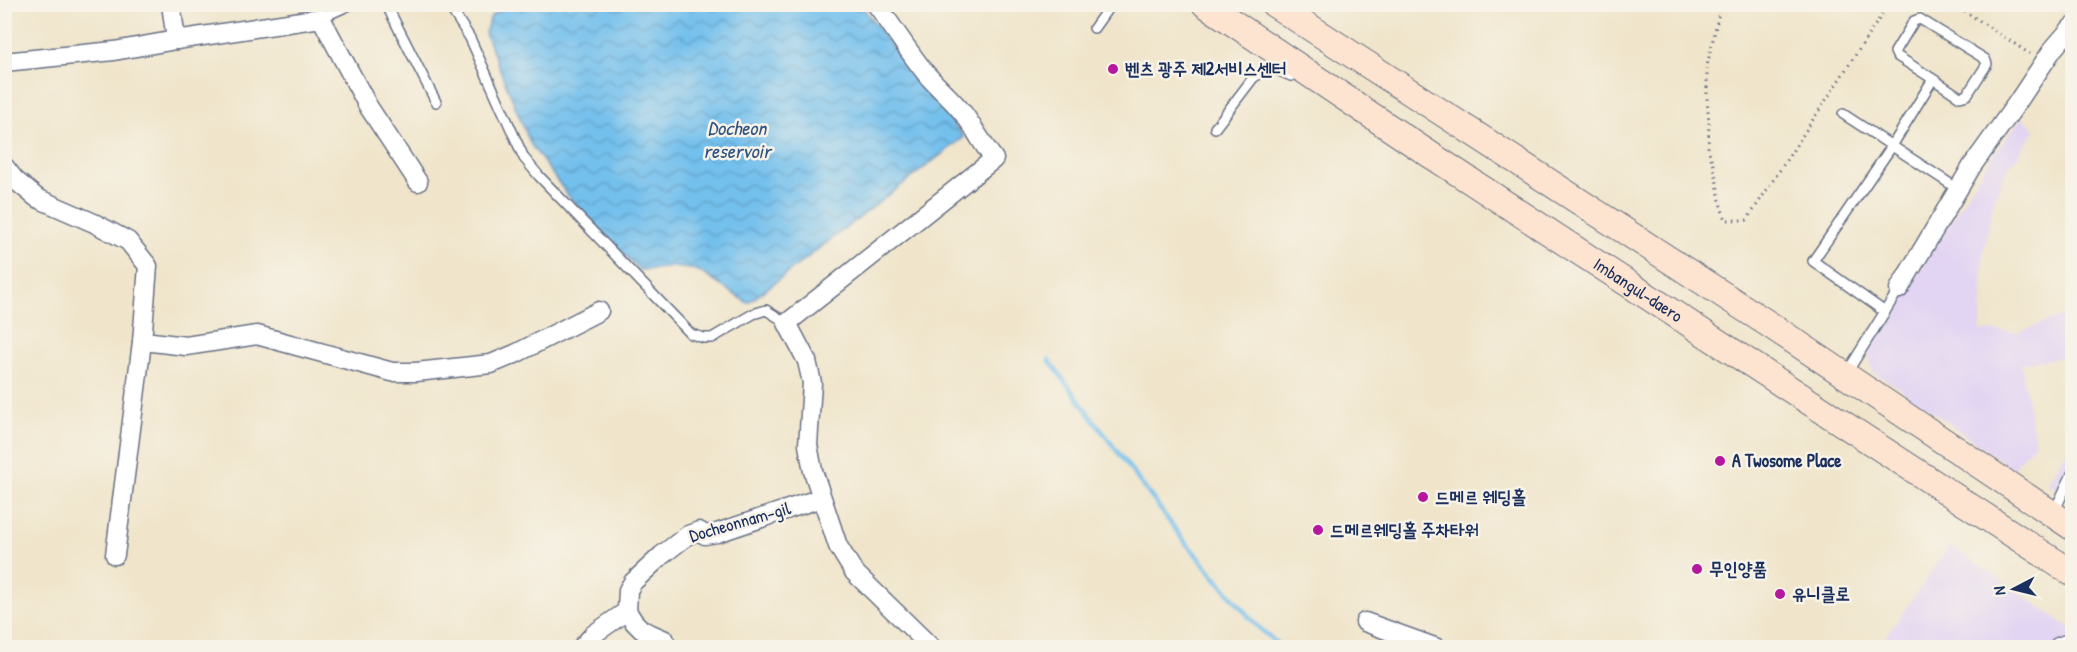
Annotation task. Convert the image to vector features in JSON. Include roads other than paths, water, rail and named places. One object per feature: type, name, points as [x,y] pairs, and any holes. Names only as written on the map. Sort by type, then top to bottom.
[{"type":"main road","name":"Imbangul-daero","points":[[1205,4],[2073,573]]},
{"type":"main road","points":[[1274,4],[1760,318],[2063,521]]},
{"type":"street","points":[[171,4],[176,40]]},
{"type":"street","points":[[876,4],[937,87],[953,100],[994,159],[787,323],[807,361],[812,383],[808,445],[821,498],[838,546],[854,572],[932,648]]},
{"type":"street","points":[[4,62],[114,51],[321,18],[368,106],[418,182]]},
{"type":"street","points":[[1899,290],[1972,166],[2053,50],[2073,27]]},
{"type":"street","points":[[4,166],[15,180],[37,198],[128,241],[148,266],[142,342],[132,406],[115,555]]},
{"type":"street","points":[[142,342],[186,345],[257,335],[392,372],[416,372],[491,364],[599,310]]},
{"type":"street","name":"Docheonnam-gil","points":[[627,611],[628,590],[633,582],[688,535],[699,531],[705,536],[717,533],[821,498]]},
{"type":"street","points":[[581,648],[594,634],[627,611],[642,630],[665,640]]},
{"type":"street","points":[[1365,622],[1437,648]]},
{"type":"lane","points":[[321,18],[352,4]]},
{"type":"lane","points":[[386,4],[436,102]]},
{"type":"lane","points":[[448,4],[470,38],[524,158],[692,334],[712,338],[753,314],[766,310],[787,323]]},
{"type":"lane","points":[[1094,28],[1111,4]]},
{"type":"lane","points":[[1920,19],[1984,59],[1987,64],[1967,95],[1960,97],[1932,79],[1897,56],[1895,52],[1914,21],[1920,19]]},
{"type":"lane","points":[[1215,128],[1253,78],[1270,67],[1302,82],[1336,92]]},
{"type":"lane","points":[[1885,312],[1813,261],[1892,146],[1932,79]]},
{"type":"lane","points":[[1843,114],[1958,189]]},
{"type":"lane","points":[[1845,376],[1899,290]]},
{"type":"lane","points":[[2063,521],[2073,474]]},
{"type":"lane","points":[[2053,648],[2056,643],[2073,637]]},
{"type":"water","name":"Docheon reservoir","points":[[510,4],[861,5],[964,137],[748,303],[697,270],[675,267],[639,270],[569,197],[531,145],[485,33],[491,16]]},
{"type":"waterway","points":[[1049,360],[1181,537],[1257,626],[1282,648]]},
{"type":"place","name":"벤츠 광주 제2서비스센터","points":[[1113,69]]},
{"type":"place","name":"A Twosome Place","points":[[1720,461]]},
{"type":"place","name":"드메르 웨딩홀","points":[[1423,497]]},
{"type":"place","name":"드메르웨딩홀 주차타워","points":[[1318,530]]},
{"type":"place","name":"무인양품","points":[[1697,569]]},
{"type":"place","name":"유니클로","points":[[1780,594]]}]
